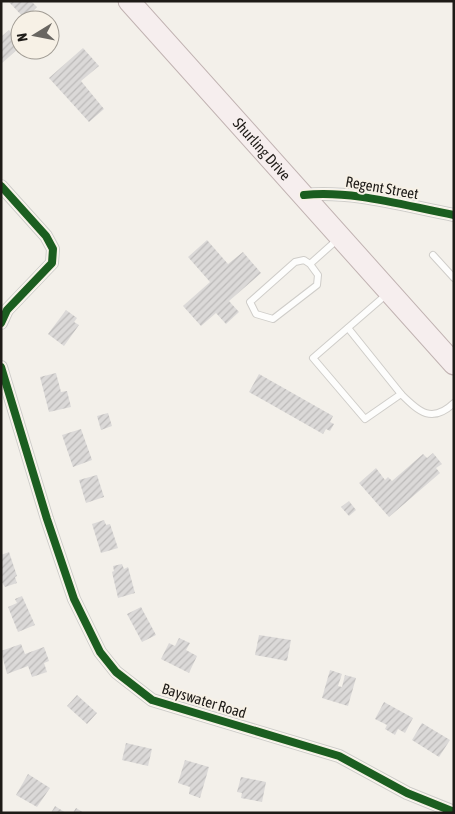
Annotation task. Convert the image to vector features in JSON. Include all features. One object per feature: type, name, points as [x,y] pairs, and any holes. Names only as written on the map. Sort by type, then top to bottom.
[{"type":"main road","name":"Shurling Drive","points":[[129,1],[454,364]]},
{"type":"street","points":[[1,186],[46,236],[53,249],[52,263],[7,310],[1,323]]},
{"type":"street","name":"Regent Street","points":[[304,195],[324,193],[347,195],[454,215]]},
{"type":"street","name":"Bayswater Road","points":[[1,366],[47,519],[74,599],[100,652],[116,672],[152,700],[339,756],[434,806],[454,812]]},
{"type":"lane","points":[[310,264],[341,237]]},
{"type":"lane","points":[[433,255],[454,278]]},
{"type":"lane","points":[[304,260],[310,264],[318,275],[317,286],[273,319],[256,314],[250,302],[295,262],[304,260]]},
{"type":"lane","points":[[390,291],[313,358],[365,419],[401,394]]},
{"type":"lane","points":[[348,328],[401,394],[415,408],[429,414],[440,413],[454,403]]},
{"type":"building","points":[[8,1],[31,1],[37,7],[34,10],[16,10]]},
{"type":"building","points":[[9,30],[10,31],[10,56],[1,64],[1,37]]},
{"type":"building","points":[[83,48],[99,66],[81,81],[104,109],[89,122],[49,78]]},
{"type":"building","points":[[207,240],[228,264],[243,252],[261,273],[229,301],[239,312],[226,324],[216,313],[201,326],[183,306],[210,282],[188,257]]},
{"type":"building","points":[[66,310],[77,318],[74,322],[79,325],[64,346],[48,334]]},
{"type":"building","points":[[56,373],[61,392],[67,391],[71,407],[49,412],[40,377]]},
{"type":"building","points":[[259,374],[333,416],[330,422],[334,424],[330,431],[326,429],[323,434],[249,392]]},
{"type":"building","points":[[108,413],[112,426],[101,430],[97,416]]},
{"type":"building","points":[[81,429],[92,460],[73,467],[62,435]]},
{"type":"building","points":[[433,453],[442,464],[436,468],[440,473],[389,517],[359,483],[376,468],[385,480],[388,477],[392,481],[423,454],[427,458]]},
{"type":"building","points":[[97,475],[104,497],[86,503],[79,480]]},
{"type":"building","points":[[349,501],[356,510],[349,516],[341,507]]},
{"type":"building","points":[[104,520],[106,525],[110,524],[118,548],[101,553],[92,524]]},
{"type":"building","points":[[9,552],[17,576],[15,577],[17,583],[5,587],[1,581],[1,555]]},
{"type":"building","points":[[122,564],[124,569],[128,567],[135,593],[118,598],[112,572],[114,571],[113,566]]},
{"type":"building","points":[[22,596],[35,625],[18,632],[8,607],[17,603],[15,599]]},
{"type":"building","points":[[141,607],[156,635],[142,642],[127,614]]},
{"type":"building","points":[[259,635],[291,640],[287,661],[255,655]]},
{"type":"building","points":[[179,638],[190,643],[186,650],[197,656],[189,673],[161,659],[169,643],[175,646]]},
{"type":"building","points":[[21,644],[25,654],[44,647],[49,661],[44,663],[47,672],[32,677],[28,666],[7,674],[1,651]]},
{"type":"building","points":[[330,670],[342,674],[338,686],[342,687],[345,675],[356,678],[348,706],[322,698]]},
{"type":"building","points":[[77,695],[97,713],[87,724],[67,706]]},
{"type":"building","points":[[384,702],[413,718],[405,733],[398,729],[395,735],[385,729],[387,725],[375,719]]},
{"type":"building","points":[[422,723],[450,740],[439,757],[412,740]]},
{"type":"building","points":[[126,743],[152,749],[148,766],[122,760]]},
{"type":"building","points":[[185,760],[209,767],[200,798],[189,794],[190,787],[178,783]]},
{"type":"building","points":[[28,774],[50,788],[37,807],[16,795]]},
{"type":"building","points":[[241,777],[266,782],[262,802],[241,798],[242,793],[237,792]]},
{"type":"building","points":[[55,806],[66,813],[51,813]]},
{"type":"building","points":[[76,808],[84,813],[73,813]]},
{"type":"cycle path","points":[[1,186],[46,236],[53,249],[52,263],[7,310],[1,323]]},
{"type":"cycle path","points":[[304,195],[323,194],[361,197],[454,215]]},
{"type":"cycle path","points":[[1,367],[47,519],[74,599],[100,652],[116,672],[152,700],[339,756],[407,793],[454,812]]}]
